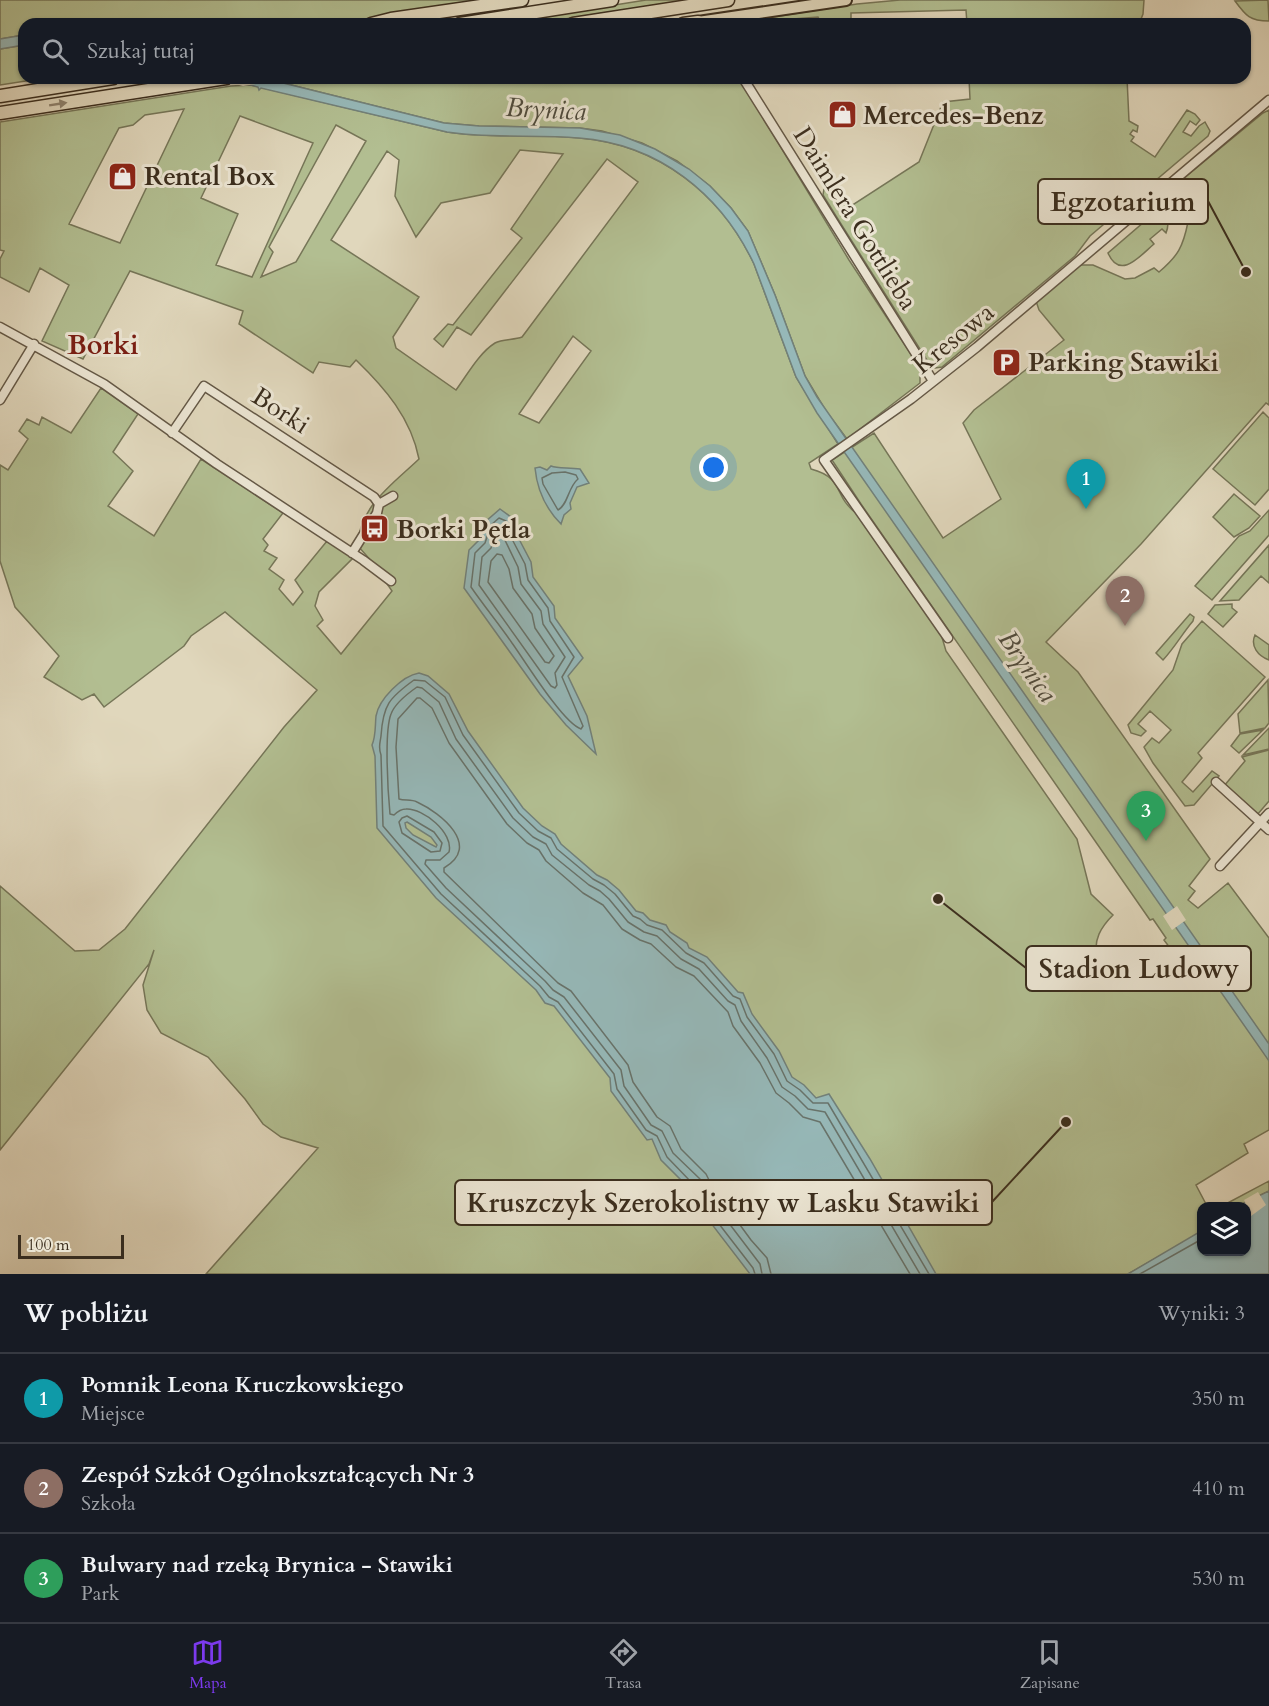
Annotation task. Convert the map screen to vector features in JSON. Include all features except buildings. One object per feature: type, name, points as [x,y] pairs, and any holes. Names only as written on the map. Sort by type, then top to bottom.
[{"type":"highway","points":[[402,18],[522,0]]},
{"type":"highway","points":[[498,18],[612,0]]},
{"type":"highway","points":[[612,18],[728,0]]},
{"type":"highway","points":[[0,96],[75,84]]},
{"type":"highway","points":[[0,113],[185,84]]},
{"type":"main road","points":[[742,18],[846,0]]},
{"type":"street","name":"Daimlera Gottlieba","points":[[747,84],[933,381]]},
{"type":"street","name":"Kresowa","points":[[948,638],[824,460],[977,347],[1268,103]]},
{"type":"street","points":[[0,327],[104,384],[172,433],[391,581]]},
{"type":"street","points":[[0,400],[34,344]]},
{"type":"street","name":"Borki","points":[[172,433],[204,386],[374,497],[379,504]]},
{"type":"street","points":[[352,553],[377,513],[379,504],[393,496]]},
{"type":"street","points":[[1216,782],[1269,830]]},
{"type":"street","points":[[1220,866],[1269,813]]},
{"type":"green space","points":[[0,0],[496,0],[387,18],[18,18],[18,36],[0,39]]},
{"type":"green space","points":[[646,0],[689,0],[571,18],[534,18]]},
{"type":"green space","points":[[900,0],[1144,0],[1141,18],[967,18],[966,10],[851,13],[851,18],[767,18]]},
{"type":"green space","points":[[1268,0],[1269,21],[1249,17],[1235,1]]},
{"type":"green space","points":[[18,46],[18,82],[0,85],[0,49]]},
{"type":"green space","points":[[287,84],[743,84],[849,260],[922,371],[920,383],[847,439],[826,411],[805,376],[748,231],[731,208],[710,186],[677,161],[642,143],[602,131],[580,128],[444,123]]},
{"type":"green space","points":[[969,84],[1127,84],[1129,121],[1138,126],[1137,132],[1133,130],[1130,134],[1134,137],[1131,141],[1155,157],[1187,110],[1200,120],[1196,125],[1190,121],[1183,132],[1191,136],[1205,122],[1210,131],[1208,136],[1090,236],[1075,256],[942,367],[935,368],[930,365],[823,195],[824,189],[831,182],[848,208],[919,162],[943,102],[970,99]]},
{"type":"green space","points":[[251,85],[447,132],[580,138],[609,143],[661,162],[684,177],[724,216],[740,239],[754,264],[796,377],[838,444],[809,463],[811,469],[822,473],[834,482],[844,500],[856,513],[941,634],[946,651],[1077,839],[1091,894],[1113,915],[1099,934],[1096,945],[1097,957],[1091,962],[1093,965],[1097,962],[1099,965],[1097,968],[1104,973],[1132,977],[1153,971],[1176,956],[1164,940],[1166,938],[1153,919],[1150,920],[832,460],[874,433],[943,538],[1001,499],[963,423],[974,410],[1064,340],[1039,310],[1036,301],[1080,265],[1093,265],[1125,279],[1135,278],[1154,268],[1159,272],[1179,250],[1188,222],[1170,201],[1172,188],[1269,110],[1269,405],[1266,403],[1141,544],[1046,642],[1078,672],[1210,859],[1189,886],[1195,891],[1188,900],[1198,908],[1228,883],[1269,938],[1269,1130],[1244,1144],[1248,1153],[1196,1185],[1205,1202],[1197,1202],[1197,1235],[1128,1274],[206,1274],[318,1148],[281,1137],[263,1124],[245,1099],[208,1057],[161,1033],[147,1010],[143,985],[154,950],[149,964],[0,1150],[0,886],[75,951],[99,950],[125,929],[284,727],[317,690],[225,612],[191,636],[184,646],[104,707],[94,694],[82,700],[44,677],[59,656],[15,607],[0,561],[0,465],[8,470],[28,439],[19,431],[27,419],[39,425],[42,417],[71,433],[101,388],[138,414],[113,452],[133,471],[108,506],[154,536],[201,459],[283,513],[263,539],[268,545],[264,551],[277,558],[269,569],[284,580],[279,589],[293,605],[303,592],[295,580],[327,541],[353,558],[319,592],[315,606],[323,620],[317,626],[341,654],[392,591],[358,546],[364,519],[379,497],[419,459],[410,430],[403,417],[387,393],[356,360],[350,367],[319,362],[313,373],[239,324],[243,311],[130,271],[83,359],[42,341],[69,285],[40,268],[29,292],[0,277],[0,259],[4,251],[0,250],[0,122],[231,86]],"holes":[[[184,109],[120,243],[69,224],[119,128],[133,125],[145,115]],[[240,116],[313,143],[252,277],[216,265],[238,214],[201,198]],[[336,125],[366,141],[296,262],[261,277],[273,252],[269,247]],[[520,150],[563,154],[511,229],[522,238],[453,325],[448,324],[434,339],[443,347],[457,327],[471,335],[607,159],[638,182],[522,337],[498,342],[489,347],[456,390],[396,348],[393,337],[419,297],[331,240],[387,151],[399,160],[395,196],[416,237],[441,203],[490,193]],[[573,336],[591,351],[539,423],[519,414]]]},
{"type":"green space","points":[[1158,210],[1167,220],[1166,233],[1162,229],[1150,239],[1154,244],[1131,263],[1118,265],[1113,261],[1108,253]]},
{"type":"green space","points":[[1263,412],[1269,418],[1269,489],[1255,505],[1213,469]]},
{"type":"green space","points":[[1234,494],[1260,516],[1249,528],[1234,537],[1213,517]]},
{"type":"green space","points":[[1269,510],[1269,535],[1212,600],[1195,586],[1239,536],[1250,531]]},
{"type":"green space","points":[[1269,545],[1269,583],[1261,576],[1239,600],[1220,601]]},
{"type":"green space","points":[[1232,604],[1232,608],[1237,612],[1223,627],[1208,614],[1215,605]]},
{"type":"green space","points":[[1190,614],[1194,617],[1193,621],[1163,660],[1156,653]]},
{"type":"green space","points":[[1202,621],[1265,677],[1198,753],[1202,758],[1182,782],[1193,792],[1212,771],[1219,776],[1194,805],[1185,806],[1144,747],[1152,738],[1159,743],[1171,730],[1150,711],[1138,724],[1146,731],[1141,736],[1131,733],[1128,725],[1173,670],[1182,644]]},
{"type":"green space","points":[[1255,635],[1269,645],[1269,660],[1261,656],[1254,647]]},
{"type":"green space","points":[[1268,680],[1269,723],[1265,728],[1240,733],[1238,714]]},
{"type":"green space","points":[[1269,728],[1269,749],[1243,755]]},
{"type":"green space","points":[[1263,730],[1239,753],[1231,746],[1240,734]]},
{"type":"green space","points":[[1269,750],[1269,801],[1257,815],[1224,786],[1245,761],[1242,757]]},
{"type":"green space","points":[[1269,1181],[1269,1191],[1246,1202],[1230,1202]]},
{"type":"water","points":[[18,36],[18,46],[0,49],[0,39]]},
{"type":"water","points":[[247,84],[287,84],[444,123],[580,128],[620,135],[655,149],[689,169],[710,186],[731,208],[748,231],[805,376],[817,397],[1269,1044],[1269,1061],[817,413],[796,377],[754,264],[724,216],[705,195],[684,177],[661,162],[635,150],[608,142],[579,138],[447,132],[261,88],[259,90],[258,87]]},
{"type":"water","points":[[551,466],[580,469],[589,483],[577,487],[570,503],[571,509],[564,515],[561,524],[547,505],[536,476],[535,468],[540,467],[547,470]]},
{"type":"water","points":[[500,509],[511,517],[531,562],[533,577],[554,606],[555,618],[583,658],[568,676],[587,716],[596,754],[566,725],[540,694],[464,588],[469,550],[479,540],[485,522]]},
{"type":"water","points":[[419,673],[428,676],[449,694],[468,731],[523,808],[542,826],[555,834],[561,844],[597,875],[619,890],[636,911],[643,913],[650,920],[666,925],[670,932],[687,943],[689,948],[707,957],[738,992],[743,993],[752,1014],[779,1051],[792,1077],[804,1085],[816,1098],[829,1094],[870,1159],[936,1274],[750,1274],[694,1201],[689,1188],[661,1160],[652,1139],[647,1140],[611,1091],[610,1078],[554,1006],[545,1003],[536,990],[436,898],[377,828],[375,756],[372,745],[376,716],[378,709],[392,689],[412,675]],"holes":[[[407,822],[431,837],[436,847],[413,835],[406,828],[405,823]]]},
{"type":"water","points":[[1269,1191],[1269,1274],[1128,1274],[1197,1233],[1197,1256],[1251,1256],[1251,1202],[1246,1202]]},
{"type":"pier","points":[[1177,906],[1186,920],[1172,930],[1163,916]]},
{"type":"pier","points":[[1258,1192],[1266,1205],[1251,1216],[1251,1202],[1244,1200]]},
{"type":"place","name":"Mercedes-Benz","points":[[842,115]]},
{"type":"place","name":"Rental Box","points":[[123,176]]},
{"type":"place","name":"Egzotarium","points":[[1246,272]]},
{"type":"place","name":"Parking Stawiki","points":[[1007,362]]},
{"type":"place","name":"Pomnik Leona Kruczkowskiego","points":[[1086,509]]},
{"type":"place","name":"Borki Pętla","points":[[375,529]]},
{"type":"place","name":"Zespół Szkół Ogólnokształcących Nr 3","points":[[1125,626]]},
{"type":"place","name":"Bulwary nad rzeką Brynica - Stawiki","points":[[1146,841]]},
{"type":"place","name":"Stadion Ludowy","points":[[938,899]]},
{"type":"place","name":"Kruszczyk Szerokolistny w Lasku Stawiki","points":[[1066,1122]]},
{"type":"district","name":"Borki","points":[[103,345]]},
{"type":"water label","name":"Brynica","points":[[546,109]]},
{"type":"water label","name":"Brynica","points":[[1028,666]]}]
